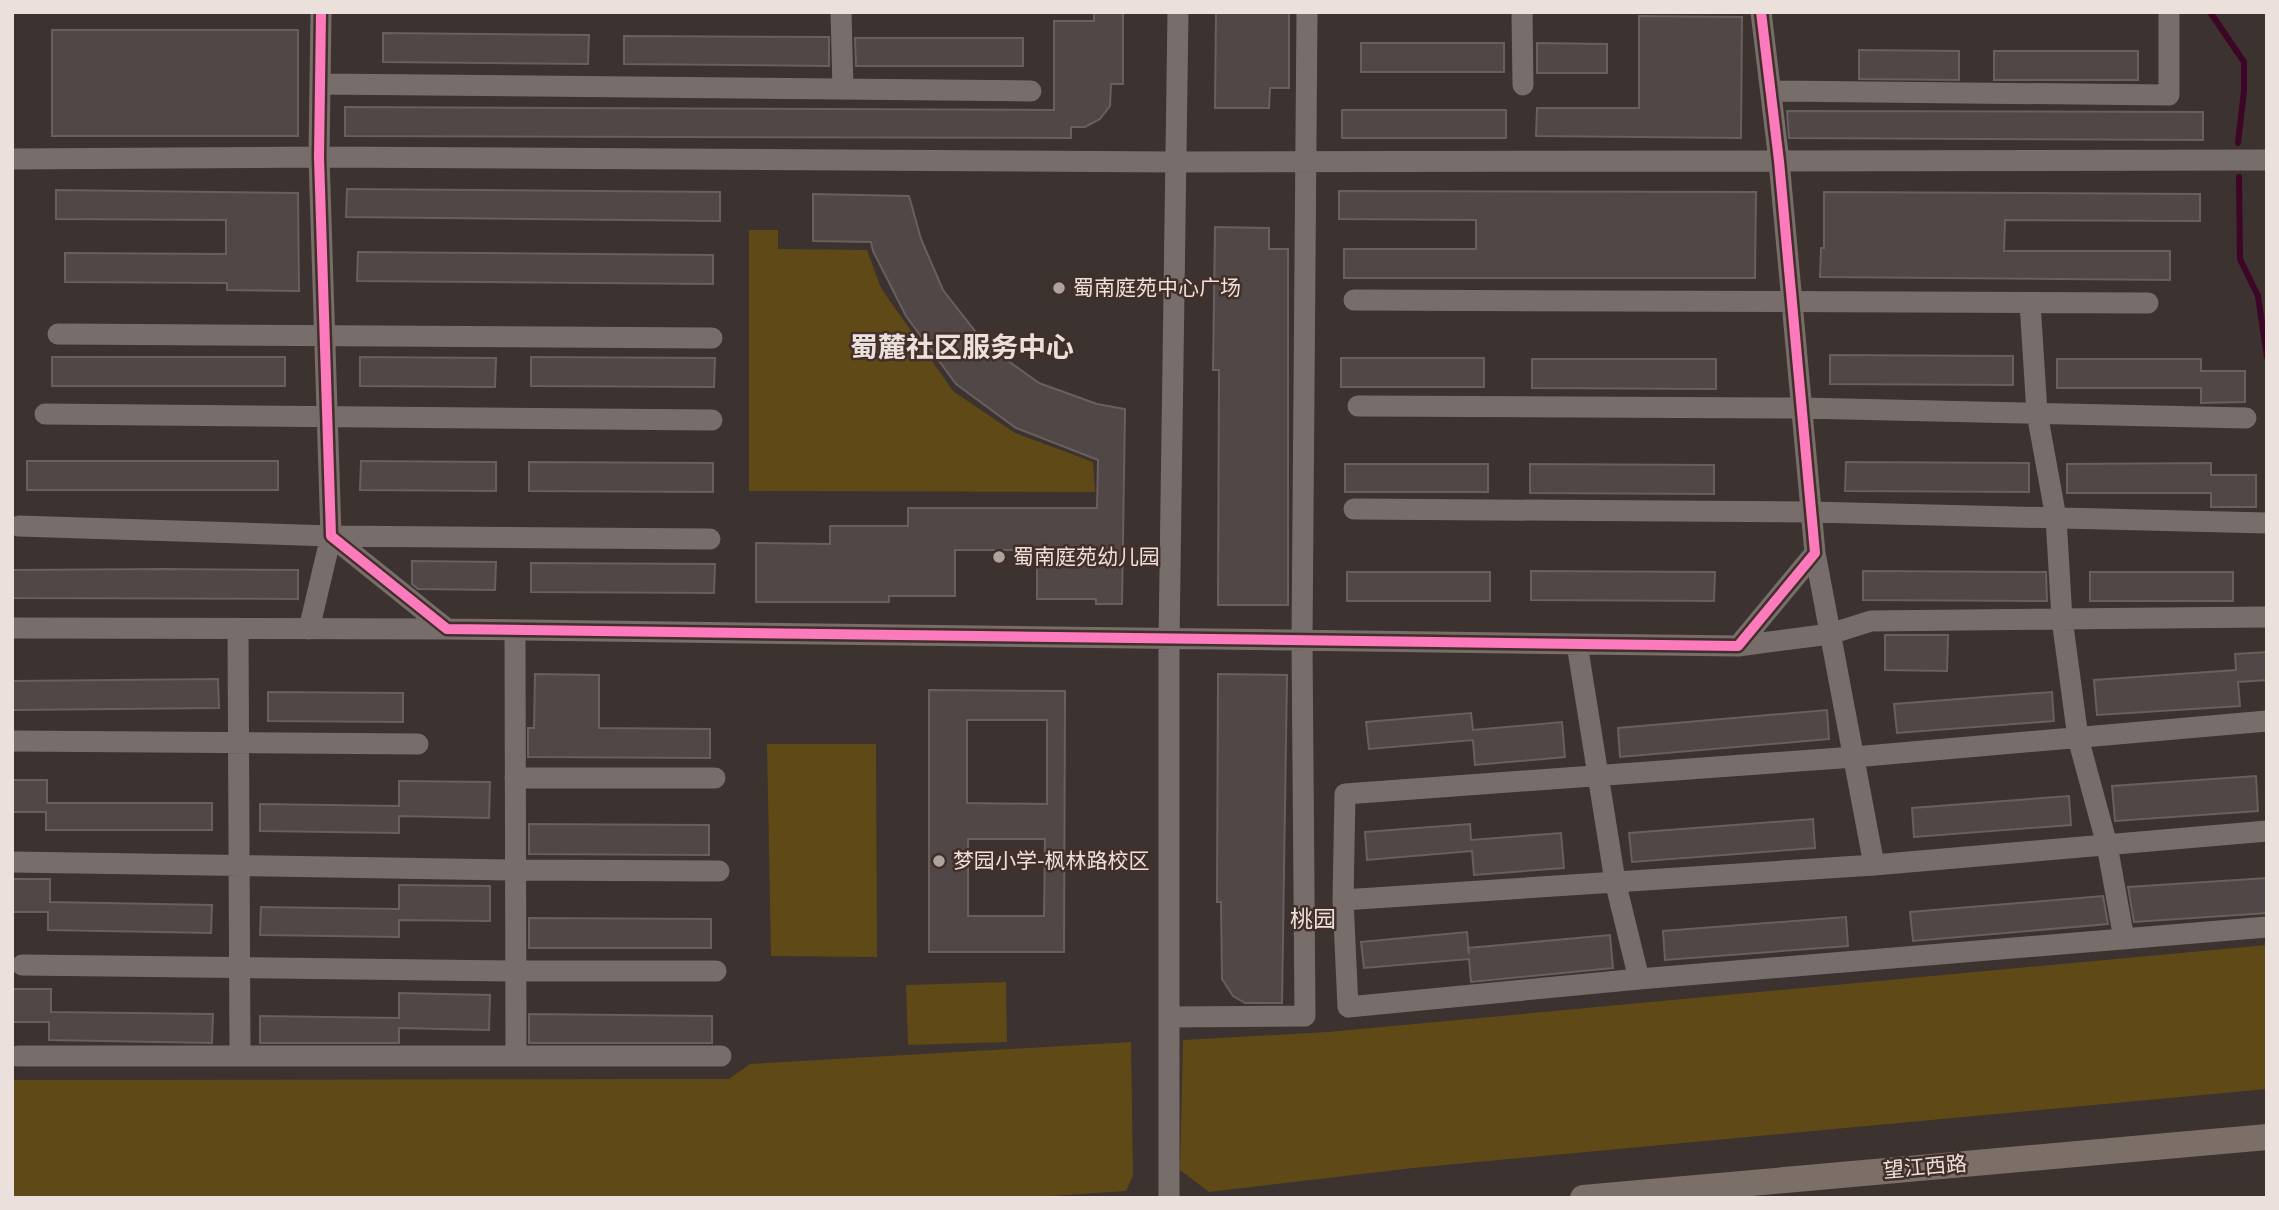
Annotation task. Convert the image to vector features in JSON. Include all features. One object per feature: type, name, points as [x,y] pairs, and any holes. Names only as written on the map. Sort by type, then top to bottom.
[{"type":"main road","name":"望江西路","points":[[1583,1198],[2267,1137]]},
{"type":"street","points":[[309,629],[331,536],[319,157],[321,12]]},
{"type":"street","points":[[841,12],[843,89]]},
{"type":"street","points":[[1169,1198],[1170,639],[1178,12]]},
{"type":"street","points":[[1170,1017],[1305,1016],[1302,640],[1307,12]]},
{"type":"street","points":[[1522,12],[1523,85]]},
{"type":"street","points":[[1761,12],[1779,161],[1815,553],[1874,865]]},
{"type":"street","points":[[1771,91],[2169,95],[2169,12]]},
{"type":"street","points":[[320,84],[1031,91]]},
{"type":"street","points":[[12,159],[319,157],[1175,162],[2267,160]]},
{"type":"street","points":[[1354,300],[2148,303]]},
{"type":"street","points":[[2030,303],[2036,413],[2056,518],[2062,619],[2078,738],[2107,845],[2124,939]]},
{"type":"street","points":[[58,334],[712,338]]},
{"type":"street","points":[[1358,406],[1802,408],[2246,418]]},
{"type":"street","points":[[45,414],[712,420]]},
{"type":"street","points":[[1354,509],[1811,512],[2267,523]]},
{"type":"street","points":[[19,526],[331,536],[710,539]]},
{"type":"street","points":[[331,536],[447,629]]},
{"type":"street","points":[[1738,646],[1815,553]]},
{"type":"street","points":[[12,628],[447,629],[1738,646],[1830,634],[1871,621],[2267,617]]},
{"type":"street","points":[[238,629],[240,1056]]},
{"type":"street","points":[[515,630],[516,1056]]},
{"type":"street","points":[[1577,644],[1615,881],[1639,979]]},
{"type":"street","points":[[2267,721],[1854,757],[1345,794],[1343,900],[1348,1007],[1639,979],[2267,927]]},
{"type":"street","points":[[12,741],[418,744]]},
{"type":"street","points":[[515,778],[715,778]]},
{"type":"street","points":[[1343,900],[1874,865],[2267,831]]},
{"type":"street","points":[[12,862],[719,871]]},
{"type":"street","points":[[22,965],[716,971]]},
{"type":"street","points":[[18,1056],[721,1056]]},
{"type":"shaded area","points":[[749,230],[778,230],[778,249],[867,250],[881,288],[953,391],[1015,433],[1093,462],[1095,492],[749,491]]},
{"type":"shaded area","points":[[767,744],[876,744],[877,957],[771,956]]},
{"type":"shaded area","points":[[2267,945],[2267,1089],[1413,1168],[1209,1192],[1180,1170],[1183,1040],[1328,1032]]},
{"type":"shaded area","points":[[1006,982],[1007,1042],[908,1045],[906,985]]},
{"type":"shaded area","points":[[1131,1042],[1133,1176],[1126,1191],[1021,1198],[12,1198],[12,1080],[729,1079],[750,1064]]},
{"type":"building","points":[[1094,12],[1123,12],[1123,84],[1111,84],[1110,106],[1100,119],[1085,127],[1071,127],[1071,138],[345,136],[345,107],[1054,110],[1054,21],[1094,21]]},
{"type":"building","points":[[1216,12],[1289,12],[1289,88],[1270,88],[1269,108],[1215,108]]},
{"type":"building","points":[[1639,16],[1742,17],[1741,138],[1536,136],[1537,108],[1639,108]]},
{"type":"building","points":[[52,30],[298,30],[298,136],[52,136]]},
{"type":"building","points":[[383,33],[589,35],[588,64],[383,62]]},
{"type":"building","points":[[624,36],[829,37],[829,66],[624,64]]},
{"type":"building","points":[[855,38],[1023,38],[1023,66],[856,66]]},
{"type":"building","points":[[1361,43],[1504,43],[1504,72],[1361,72]]},
{"type":"building","points":[[1537,43],[1607,44],[1607,73],[1537,73]]},
{"type":"building","points":[[1859,50],[1959,51],[1959,80],[1859,79]]},
{"type":"building","points":[[1994,51],[2138,51],[2138,80],[1994,80]]},
{"type":"building","points":[[1342,110],[1506,110],[1506,138],[1342,138]]},
{"type":"building","points":[[1787,111],[2203,112],[2203,140],[1789,138]]},
{"type":"building","points":[[347,189],[720,192],[720,221],[346,217]]},
{"type":"building","points":[[56,190],[298,193],[299,291],[227,290],[227,283],[65,282],[65,253],[226,254],[226,220],[56,219]]},
{"type":"building","points":[[1339,191],[1756,192],[1755,278],[1344,278],[1344,249],[1476,249],[1476,220],[1339,219]]},
{"type":"building","points":[[1824,192],[2200,194],[2200,221],[2005,220],[2004,251],[2170,251],[2170,280],[1820,277],[1821,248],[1824,248]]},
{"type":"building","points":[[813,194],[909,196],[921,239],[943,290],[986,345],[1039,383],[1097,404],[1125,409],[1122,604],[1096,604],[1096,599],[1037,599],[1037,550],[955,550],[955,596],[889,596],[889,602],[756,602],[756,543],[830,544],[830,526],[908,526],[908,508],[1097,508],[1098,460],[1016,428],[956,384],[906,316],[871,242],[813,241]]},
{"type":"building","points":[[1215,227],[1269,228],[1269,249],[1288,249],[1288,605],[1218,605],[1219,370],[1213,370]]},
{"type":"building","points":[[358,252],[713,255],[713,284],[357,281]]},
{"type":"building","points":[[1830,355],[2013,356],[2013,385],[1830,384]]},
{"type":"building","points":[[52,357],[285,357],[285,386],[52,386]]},
{"type":"building","points":[[360,357],[496,358],[495,387],[360,386]]},
{"type":"building","points":[[531,357],[715,358],[714,387],[531,386]]},
{"type":"building","points":[[1341,358],[1484,358],[1484,387],[1341,387]]},
{"type":"building","points":[[1532,359],[1716,359],[1716,389],[1532,388]]},
{"type":"building","points":[[2057,359],[2201,359],[2201,371],[2245,371],[2245,402],[2201,403],[2201,388],[2057,388]]},
{"type":"building","points":[[27,461],[278,461],[278,490],[27,490]]},
{"type":"building","points":[[361,461],[496,462],[496,491],[360,490]]},
{"type":"building","points":[[529,462],[713,463],[713,492],[529,491]]},
{"type":"building","points":[[1846,462],[2029,463],[2029,492],[1845,491]]},
{"type":"building","points":[[2211,463],[2211,475],[2256,475],[2256,507],[2211,507],[2211,493],[2067,493],[2067,464]]},
{"type":"building","points":[[1345,464],[1488,464],[1488,492],[1345,492]]},
{"type":"building","points":[[1530,464],[1714,465],[1714,494],[1530,493]]},
{"type":"building","points":[[412,561],[496,562],[495,590],[418,589],[412,584]]},
{"type":"building","points":[[531,563],[715,564],[714,593],[531,592]]},
{"type":"building","points":[[12,570],[298,570],[298,599],[12,598]]},
{"type":"building","points":[[1531,571],[1715,572],[1714,601],[1531,600]]},
{"type":"building","points":[[1863,571],[2046,572],[2047,601],[1863,600]]},
{"type":"building","points":[[1347,572],[1490,572],[1490,601],[1347,601]]},
{"type":"building","points":[[2090,572],[2233,572],[2233,601],[2090,601]]},
{"type":"building","points":[[1885,635],[1948,635],[1947,671],[1885,670]]},
{"type":"building","points":[[2267,652],[2267,680],[2238,682],[2240,706],[2097,715],[2094,680],[2236,670],[2235,654]]},
{"type":"building","points":[[535,674],[599,675],[599,728],[710,729],[710,758],[528,757],[528,728],[534,728]]},
{"type":"building","points":[[1218,674],[1287,675],[1282,1003],[1245,1003],[1233,996],[1222,979],[1221,902],[1217,902]]},
{"type":"building","points":[[218,679],[219,708],[12,710],[12,681]]},
{"type":"building","points":[[929,690],[1065,691],[1064,952],[929,952]],"holes":[[[967,720],[1047,720],[1047,804],[967,803]],[[968,839],[1045,839],[1044,916],[968,916]]]},
{"type":"building","points":[[268,692],[403,693],[403,722],[268,721]]},
{"type":"building","points":[[2052,692],[2054,721],[1897,733],[1894,704]]},
{"type":"building","points":[[1827,710],[1829,739],[1620,757],[1618,728]]},
{"type":"building","points":[[1471,713],[1473,730],[1562,722],[1565,757],[1475,765],[1473,740],[1369,749],[1366,722]]},
{"type":"building","points":[[2256,776],[2258,811],[2115,821],[2112,786]]},
{"type":"building","points":[[12,780],[47,780],[47,803],[212,803],[212,830],[46,830],[46,812],[12,812]]},
{"type":"building","points":[[399,781],[490,782],[489,818],[399,816],[399,833],[260,831],[260,804],[399,806]]},
{"type":"building","points":[[2069,796],[2071,825],[1914,837],[1912,808]]},
{"type":"building","points":[[1813,819],[1815,848],[1632,862],[1629,833]]},
{"type":"building","points":[[529,824],[709,825],[709,855],[529,854]]},
{"type":"building","points":[[1470,824],[1471,840],[1561,833],[1564,868],[1474,875],[1472,851],[1367,860],[1365,832]]},
{"type":"building","points":[[2267,878],[2267,913],[2134,922],[2128,887]]},
{"type":"building","points":[[12,879],[50,879],[50,902],[212,905],[211,933],[48,930],[48,912],[12,912]]},
{"type":"building","points":[[399,885],[490,886],[490,921],[399,920],[399,937],[260,935],[261,907],[399,909]]},
{"type":"building","points":[[2103,896],[2108,924],[1913,941],[1910,912]]},
{"type":"building","points":[[1846,917],[1848,946],[1665,960],[1663,931]]},
{"type":"building","points":[[529,918],[711,919],[711,948],[529,948]]},
{"type":"building","points":[[1467,932],[1468,948],[1610,935],[1613,968],[1471,982],[1469,959],[1364,968],[1361,942]]},
{"type":"building","points":[[12,989],[51,989],[51,1012],[213,1014],[212,1043],[49,1040],[49,1022],[12,1022]]},
{"type":"building","points":[[399,993],[490,995],[489,1030],[399,1028],[399,1043],[260,1043],[260,1016],[399,1018]]},
{"type":"building","points":[[529,1014],[712,1016],[712,1043],[529,1043]]},
{"type":"waterway","points":[[2210,12],[2244,62],[2244,91],[2238,143]]},
{"type":"waterway","points":[[2239,177],[2240,259],[2258,296],[2267,357]]},
{"type":"cycle path","points":[[321,12],[319,157],[331,536],[447,629],[1738,646],[1815,553],[1779,161],[1761,12]]},
{"type":"place","name":"蜀南庭苑中心广场","points":[[1059,288]]},
{"type":"place","name":"蜀南庭苑幼儿园","points":[[999,557]]},
{"type":"place","name":"梦园小学-枫林路校区","points":[[939,861]]},
{"type":"district","name":"蜀麓社区服务中心","points":[[962,347]]},
{"type":"district","name":"桃园","points":[[1313,919]]}]
